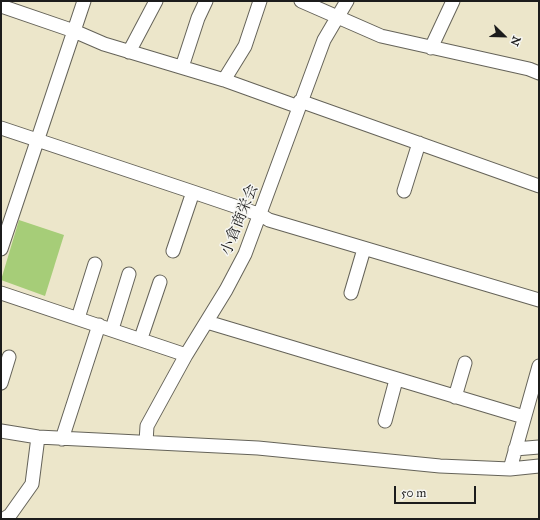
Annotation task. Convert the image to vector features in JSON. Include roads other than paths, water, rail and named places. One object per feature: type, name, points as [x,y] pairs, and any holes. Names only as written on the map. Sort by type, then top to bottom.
[{"type":"street","points":[[1,249],[6,218],[38,140],[84,1]]},
{"type":"street","points":[[129,52],[156,1]]},
{"type":"street","points":[[182,67],[198,18],[206,1]]},
{"type":"street","points":[[224,80],[245,46],[260,1]]},
{"type":"street","points":[[301,1],[381,36],[529,69],[539,73]]},
{"type":"street","name":"小倉商栄会","points":[[146,442],[146,426],[245,254],[261,215],[324,40],[347,1]]},
{"type":"street","points":[[430,48],[452,1]]},
{"type":"street","points":[[1,6],[74,31],[104,44],[300,104],[539,186]]},
{"type":"street","points":[[1,128],[261,215],[269,220],[539,300]]},
{"type":"street","points":[[404,191],[419,144]]},
{"type":"street","points":[[173,251],[193,192]]},
{"type":"street","points":[[351,293],[364,248]]},
{"type":"street","points":[[78,318],[95,264]]},
{"type":"street","points":[[62,439],[105,327],[129,274]]},
{"type":"street","points":[[140,338],[160,282]]},
{"type":"street","points":[[1,293],[140,338],[186,355]]},
{"type":"street","points":[[207,322],[396,380],[524,417]]},
{"type":"street","points":[[1,383],[9,357]]},
{"type":"street","points":[[454,397],[465,363]]},
{"type":"street","points":[[510,469],[539,366]]},
{"type":"street","points":[[385,421],[396,380]]},
{"type":"street","points":[[1,431],[62,439],[258,448],[440,466],[510,469],[539,466]]},
{"type":"street","points":[[4,519],[10,515],[32,484],[38,437]]},
{"type":"street","points":[[515,449],[539,448]]}]
